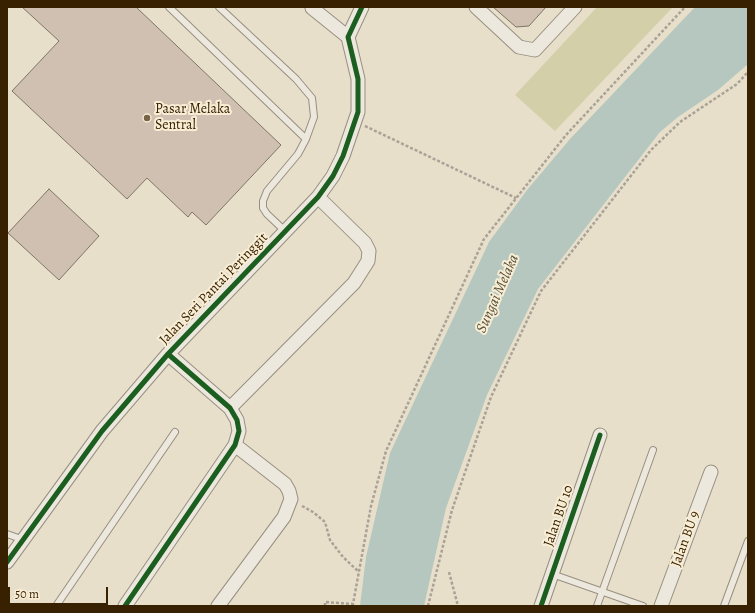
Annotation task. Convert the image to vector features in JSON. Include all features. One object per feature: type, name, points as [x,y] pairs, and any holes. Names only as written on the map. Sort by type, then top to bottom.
[{"type":"street","points":[[312,7],[348,37],[362,7]]},
{"type":"street","points":[[476,7],[519,47],[535,50],[575,7]]},
{"type":"street","name":"Jalan Seri Pantai Peringgit","points":[[7,562],[102,431],[168,354],[318,197],[333,176],[343,156],[358,112],[358,79],[348,37]]},
{"type":"street","points":[[230,408],[354,283],[368,261],[369,251],[365,243],[318,197]]},
{"type":"street","points":[[125,606],[235,445],[239,431],[237,420],[230,408],[168,354]]},
{"type":"street","name":"Jalan BU 10","points":[[541,606],[600,435]]},
{"type":"street","points":[[218,606],[284,517],[291,499],[285,484],[235,445]]},
{"type":"street","name":"Jalan BU 9","points":[[661,606],[711,472]]},
{"type":"lane","points":[[170,7],[306,139]]},
{"type":"lane","points":[[219,7],[296,79],[312,98],[314,117],[306,139],[298,154],[267,191],[263,200],[263,208],[267,214],[286,232]]},
{"type":"lane","points":[[56,606],[175,432]]},
{"type":"lane","points":[[597,606],[653,450]]},
{"type":"lane","points":[[7,534],[24,540]]},
{"type":"lane","points":[[724,606],[748,541]]},
{"type":"lane","points":[[552,574],[643,606]]},
{"type":"path","points":[[325,606],[325,602],[353,605],[371,506],[386,451],[484,239],[566,135],[685,7]]},
{"type":"path","points":[[428,606],[452,510],[491,397],[541,291],[651,150],[680,122],[737,84],[748,72]]},
{"type":"path","points":[[355,122],[516,198]]},
{"type":"path","points":[[291,499],[314,512],[325,522],[330,540],[343,557],[359,572]]},
{"type":"path","points":[[449,572],[458,606]]},
{"type":"shaded area","points":[[597,7],[673,7],[555,131],[515,95]]},
{"type":"water","name":"Sungai Melaka","points":[[695,7],[748,7],[748,64],[718,90],[678,117],[660,132],[538,289],[487,395],[446,508],[424,606],[360,606],[366,557],[390,453],[489,242],[527,190],[570,139]]},
{"type":"building","name":"Pasar Melaka Sentral","points":[[22,7],[136,7],[281,145],[206,225],[192,212],[188,217],[147,178],[127,199],[12,91],[59,41]]},
{"type":"building","points":[[493,7],[546,7],[529,26],[516,27]]},
{"type":"building","points":[[49,189],[99,236],[59,280],[8,233]]},
{"type":"cycle path","points":[[7,562],[102,431],[168,354],[318,197],[333,176],[343,156],[358,112],[358,79],[348,37],[362,7]]},
{"type":"cycle path","points":[[125,606],[235,445],[239,431],[237,420],[230,408],[168,354]]},
{"type":"cycle path","points":[[541,606],[600,435]]},
{"type":"place","name":"Pasar Melaka Sentral","points":[[147,118]]}]
